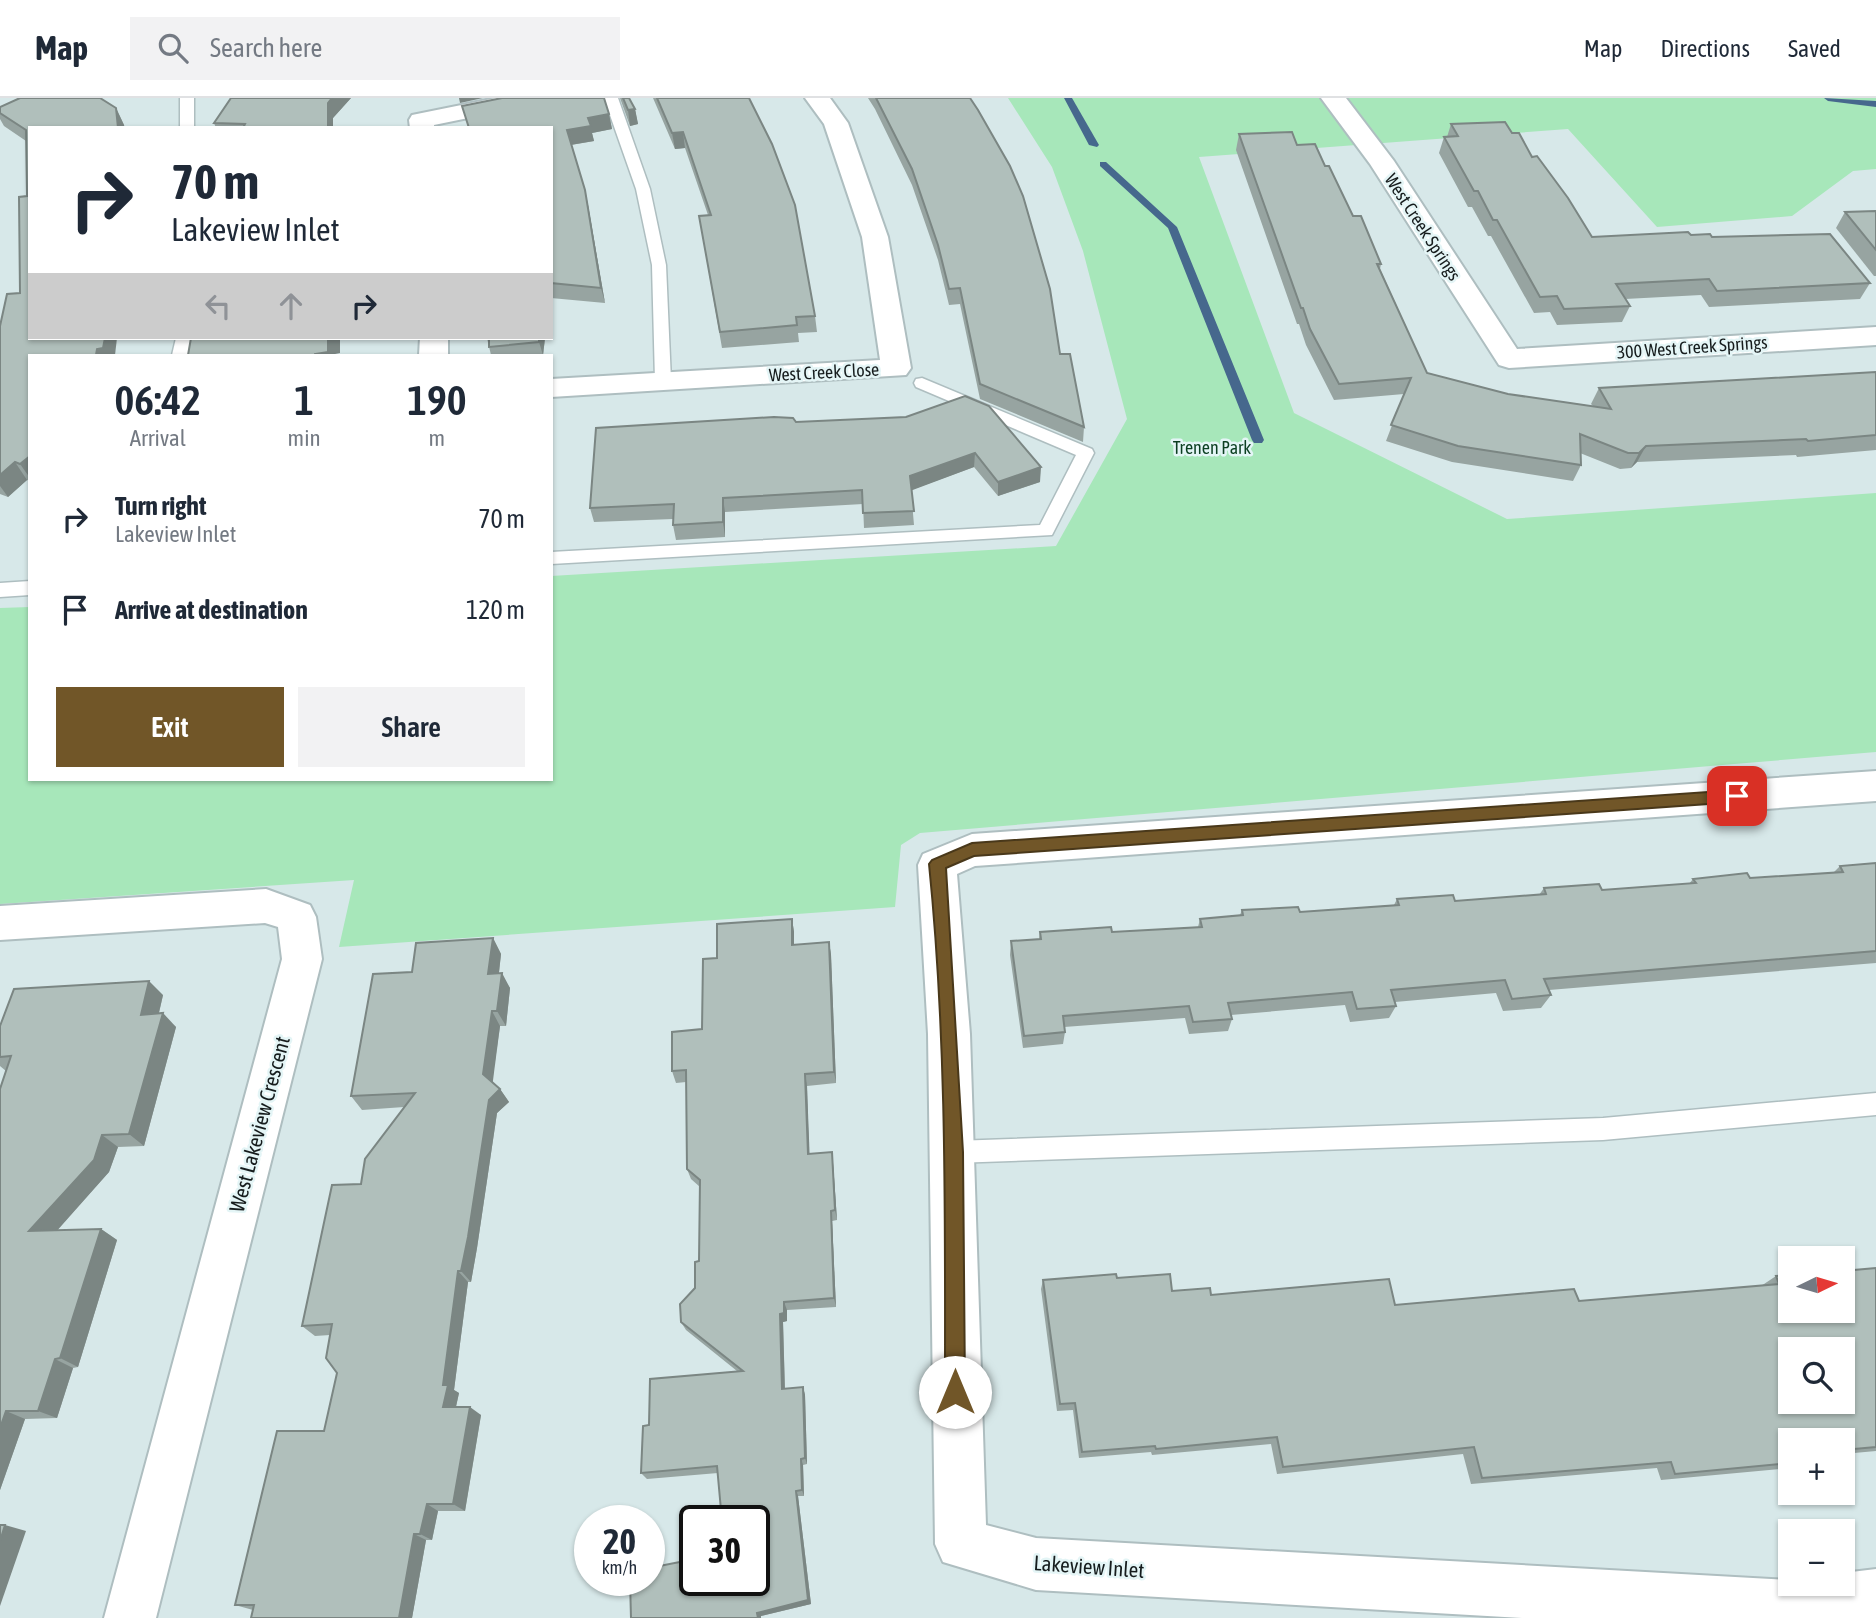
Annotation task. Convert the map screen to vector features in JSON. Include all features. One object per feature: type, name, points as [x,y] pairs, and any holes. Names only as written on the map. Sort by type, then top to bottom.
[{"type":"street","points":[[422,126],[421,120],[533,98]]},
{"type":"street","name":"West Creek Close","points":[[553,388],[896,368],[875,237],[836,123],[817,98]]},
{"type":"street","name":"West Creek Springs","points":[[1333,98],[1381,161],[1509,359]]},
{"type":"street","name":"300 West Creek Springs","points":[[1509,359],[1876,336]]},
{"type":"street","name":"Lakeview Inlet","points":[[1876,786],[972,850],[937,864],[942,910],[954,1152],[955,1419],[961,1544],[1035,1564],[1786,1607],[1876,1595]]},
{"type":"street","name":"West Lakeview Crescent","points":[[0,923],[267,906],[296,917],[302,959],[130,1618]]},
{"type":"lane","points":[[187,98],[187,126]]},
{"type":"lane","points":[[611,98],[643,189],[659,265],[663,381]]},
{"type":"lane","points":[[553,558],[1046,531],[1086,453],[922,383]]},
{"type":"lane","points":[[0,590],[28,588]]},
{"type":"lane","points":[[954,1152],[1603,1129],[1876,1104]]},
{"type":"green space","name":"Trenen Park","points":[[1008,98],[1876,98],[1876,169],[1853,171],[1792,216],[1657,227],[1568,129],[1199,157],[1294,413],[1507,519],[1876,493],[1876,752],[920,833],[901,845],[895,907],[339,947],[354,880],[0,904],[0,608],[28,607],[28,781],[553,781],[553,576],[1056,546],[1127,419],[1083,251],[1052,167]]},
{"type":"building","points":[[20,98],[100,98],[116,108],[118,126],[28,126],[28,340],[105,340],[103,348],[97,349],[96,354],[28,354],[28,458],[20,464],[15,462],[0,475],[0,326],[7,294],[20,293],[19,197],[27,196],[26,130],[0,113],[0,107]]},
{"type":"building","points":[[231,98],[332,98],[328,103],[328,126],[244,126],[245,124],[214,123]]},
{"type":"building","points":[[502,98],[604,98],[609,114],[588,118],[591,126],[567,130],[585,190],[601,288],[553,283],[553,126],[468,126],[462,106]]},
{"type":"building","points":[[623,98],[629,98],[635,109],[628,110]]},
{"type":"building","points":[[657,98],[749,98],[772,144],[795,205],[815,316],[796,317],[797,325],[720,332],[699,216],[711,215],[683,132],[672,133]]},
{"type":"building","points":[[876,98],[970,98],[978,110],[1010,166],[1023,196],[1050,289],[1060,354],[1070,354],[1084,427],[980,384],[960,288],[949,289],[938,245],[912,169]]},
{"type":"building","points":[[1505,122],[1512,133],[1519,133],[1532,157],[1537,156],[1592,237],[1688,232],[1691,235],[1710,234],[1712,237],[1830,234],[1870,283],[1717,291],[1709,279],[1616,284],[1630,306],[1564,309],[1557,296],[1540,297],[1497,220],[1493,220],[1478,191],[1474,191],[1444,137],[1458,136],[1451,124]]},
{"type":"building","points":[[1292,132],[1297,145],[1315,144],[1325,166],[1329,166],[1353,216],[1361,216],[1381,264],[1377,264],[1427,373],[1508,394],[1611,409],[1599,388],[1876,372],[1876,435],[1808,441],[1646,446],[1639,453],[1628,453],[1580,434],[1581,465],[1458,446],[1391,425],[1411,378],[1339,384],[1301,308],[1239,134]]},
{"type":"building","points":[[1876,211],[1876,250],[1845,212]]},
{"type":"building","points":[[191,340],[328,340],[328,352],[315,354],[188,354]]},
{"type":"building","points":[[489,340],[539,340],[539,342],[489,347]]},
{"type":"building","points":[[965,396],[989,406],[1041,467],[998,482],[975,453],[910,476],[914,511],[863,513],[862,490],[723,498],[723,522],[673,525],[674,504],[590,508],[596,428],[774,417],[793,418],[796,422],[906,417]]},
{"type":"building","points":[[1876,863],[1876,951],[1544,979],[1551,995],[1512,999],[1505,980],[1391,990],[1396,1006],[1357,1009],[1352,992],[1228,1003],[1232,1019],[1193,1022],[1189,1006],[1063,1016],[1065,1032],[1024,1036],[1011,941],[1041,939],[1040,932],[1111,927],[1112,932],[1202,927],[1200,919],[1243,915],[1242,910],[1298,907],[1300,912],[1399,905],[1397,899],[1453,895],[1455,901],[1546,894],[1544,888],[1599,884],[1602,890],[1696,883],[1693,879],[1747,873],[1750,878],[1843,872],[1840,866]]},
{"type":"building","points":[[792,919],[792,945],[829,942],[834,1072],[805,1074],[808,1154],[832,1152],[835,1210],[831,1211],[834,1298],[784,1302],[784,1313],[780,1314],[782,1389],[803,1387],[805,1458],[801,1459],[802,1490],[796,1491],[808,1600],[757,1613],[758,1618],[631,1618],[630,1596],[665,1596],[665,1565],[679,1562],[679,1596],[770,1596],[770,1505],[721,1505],[717,1466],[641,1473],[643,1426],[649,1425],[650,1379],[743,1371],[681,1322],[680,1304],[695,1288],[695,1262],[699,1261],[700,1180],[687,1169],[686,1070],[672,1071],[672,1032],[702,1029],[703,959],[717,958],[717,924]]},
{"type":"building","points":[[493,938],[488,974],[502,973],[497,1011],[492,1011],[483,1074],[500,1089],[489,1100],[468,1237],[461,1271],[458,1271],[443,1385],[448,1385],[443,1407],[470,1407],[453,1504],[427,1504],[420,1534],[414,1534],[399,1618],[251,1618],[254,1605],[235,1605],[277,1431],[324,1431],[337,1373],[326,1358],[332,1324],[302,1326],[332,1185],[361,1184],[365,1159],[415,1093],[351,1096],[373,974],[412,972],[416,943]]},
{"type":"building","points":[[149,981],[141,1015],[163,1013],[129,1134],[102,1135],[94,1160],[29,1231],[101,1229],[60,1358],[55,1359],[38,1411],[6,1411],[0,1428],[0,1089],[11,1056],[0,1057],[0,1026],[14,989]]},
{"type":"building","points":[[1876,1268],[1876,1447],[1855,1449],[1855,1428],[1778,1428],[1778,1464],[1675,1474],[1671,1462],[1482,1478],[1474,1447],[1283,1467],[1277,1437],[1156,1449],[1155,1446],[1082,1452],[1075,1403],[1060,1404],[1043,1280],[1116,1274],[1117,1278],[1170,1274],[1172,1291],[1210,1288],[1211,1295],[1389,1279],[1395,1305],[1574,1289],[1579,1301],[1778,1284],[1778,1323],[1855,1323],[1855,1270]]},
{"type":"building","points":[[0,1525],[5,1525],[0,1541]]},
{"type":"waterway","points":[[1068,98],[1094,145]]},
{"type":"waterway","points":[[1828,98],[1876,104]]},
{"type":"waterway","points":[[1103,164],[1172,227],[1258,440]]},
{"type":"route","points":[[955,1392],[954,1152],[942,910],[937,864],[972,850],[1737,796]]}]
